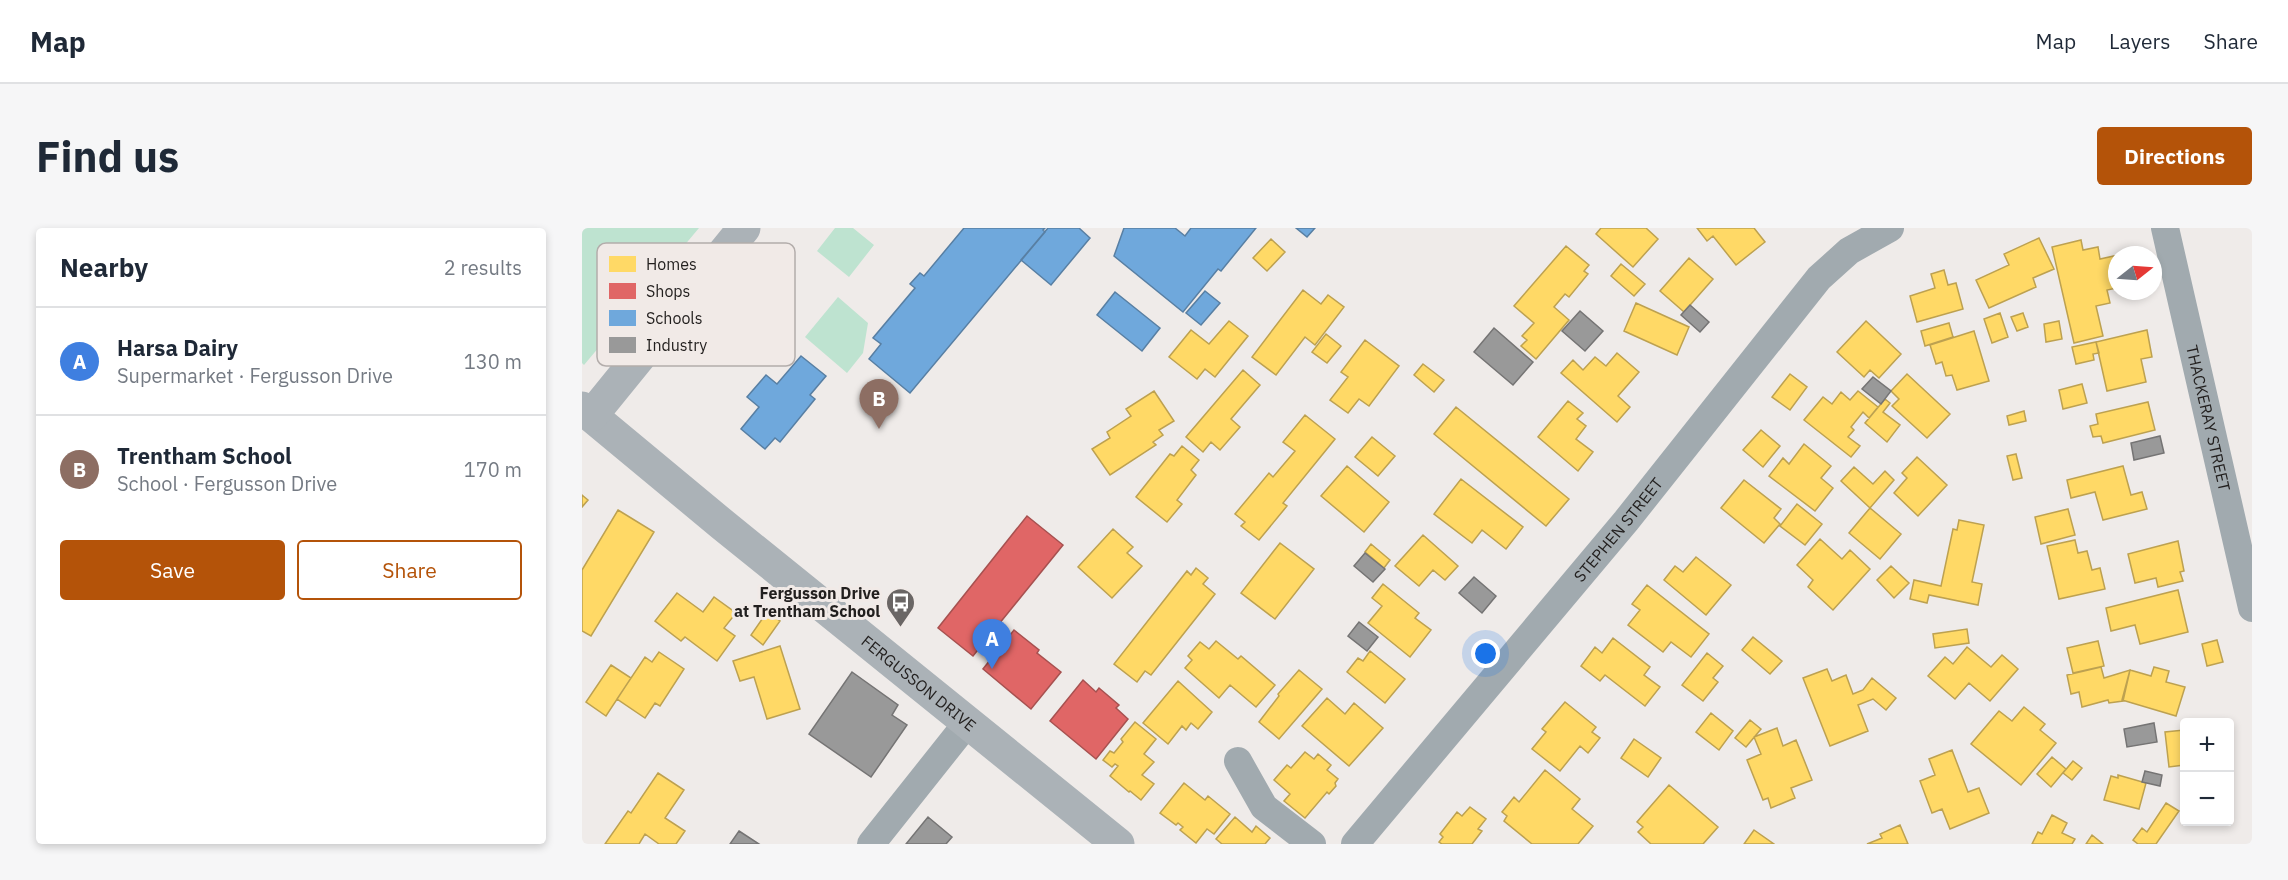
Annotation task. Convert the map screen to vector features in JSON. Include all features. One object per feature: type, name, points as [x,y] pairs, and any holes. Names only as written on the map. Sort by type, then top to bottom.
[{"type":"main road","points":[[731,243],[744,228]]},
{"type":"main road","points":[[587,412],[626,366]]},
{"type":"main road","name":"FERGUSSON DRIVE","points":[[587,412],[1118,844]]},
{"type":"street","name":"STEPHEN STREET","points":[[1355,844],[1626,521],[1819,278],[1849,251],[1890,228]]},
{"type":"street","name":"THACKERAY STREET","points":[[2166,228],[2252,608]]},
{"type":"street","points":[[871,844],[968,722]]},
{"type":"street","points":[[1238,761],[1264,807],[1312,844]]},
{"type":"green space","points":[[582,228],[699,228],[686,243],[597,243],[597,350],[584,365],[582,363]]},
{"type":"green space","points":[[835,228],[853,228],[874,245],[849,277],[817,251]]},
{"type":"green space","points":[[838,297],[868,323],[863,353],[847,373],[805,337]]},
{"type":"building: Homes","points":[[1601,228],[1646,228],[1658,239],[1633,267],[1596,234]]},
{"type":"building: Homes","points":[[1697,228],[1754,228],[1765,242],[1736,265],[1713,236],[1707,241]]},
{"type":"building: Homes","points":[[2039,238],[2054,269],[2033,278],[2036,287],[1989,308],[1976,280],[2009,265],[2004,254]]},
{"type":"building: Homes","points":[[1271,239],[1285,252],[1267,271],[1253,258]]},
{"type":"building: Homes","points":[[2081,240],[2083,250],[2098,247],[2100,259],[2108,257],[2107,290],[2110,303],[2096,306],[2103,336],[2074,343],[2052,247]]},
{"type":"building: Homes","points":[[1566,246],[1589,265],[1584,271],[1588,274],[1569,297],[1565,294],[1554,307],[1569,320],[1536,359],[1521,346],[1527,340],[1522,336],[1534,323],[1514,306]]},
{"type":"building: Homes","points":[[1689,258],[1713,279],[1684,312],[1660,291]]},
{"type":"building: Homes","points":[[1621,264],[1645,284],[1634,296],[1611,276]]},
{"type":"building: Homes","points":[[1944,270],[1948,285],[1956,283],[1963,309],[1917,322],[1910,296],[1935,288],[1931,274]]},
{"type":"building: Homes","points":[[1303,290],[1321,304],[1328,295],[1344,307],[1315,345],[1305,337],[1276,375],[1252,357]]},
{"type":"building: Homes","points":[[1636,303],[1689,327],[1677,355],[1624,331]]},
{"type":"building: Homes","points":[[2000,313],[2008,337],[1992,343],[1984,319]]},
{"type":"building: Homes","points":[[2023,313],[2028,327],[2017,331],[2011,317]]},
{"type":"building: Homes","points":[[1229,321],[1248,336],[1215,377],[1205,369],[1197,379],[1169,357],[1191,330],[1209,344]]},
{"type":"building: Homes","points":[[1866,321],[1901,354],[1879,378],[1870,370],[1864,377],[1837,352]]},
{"type":"building: Homes","points":[[2059,321],[2062,339],[2046,342],[2044,324]]},
{"type":"building: Homes","points":[[1949,323],[1953,337],[1925,346],[1921,331]]},
{"type":"building: Homes","points":[[2147,330],[2152,357],[2141,359],[2146,382],[2107,391],[2096,342]]},
{"type":"building: Homes","points":[[1974,331],[1989,381],[1957,390],[1952,375],[1946,376],[1942,362],[1936,364],[1930,345]]},
{"type":"building: Homes","points":[[1326,334],[1341,346],[1327,363],[1312,352]]},
{"type":"building: Homes","points":[[1365,340],[1399,366],[1369,406],[1359,399],[1348,413],[1330,400],[1348,377],[1341,372]]},
{"type":"building: Homes","points":[[2096,342],[2099,353],[2093,354],[2094,360],[2076,364],[2072,347]]},
{"type":"building: Homes","points":[[1617,353],[1639,372],[1618,396],[1630,407],[1617,422],[1561,373],[1573,360],[1583,370],[1595,357],[1606,366]]},
{"type":"building: Homes","points":[[1423,364],[1444,380],[1434,392],[1414,375]]},
{"type":"building: Homes","points":[[1243,370],[1260,385],[1231,419],[1240,427],[1220,450],[1211,442],[1203,452],[1186,437]]},
{"type":"building: Homes","points":[[1790,374],[1807,387],[1790,410],[1772,397]]},
{"type":"building: Homes","points":[[1907,374],[1950,414],[1927,438],[1892,406],[1899,399],[1891,391]]},
{"type":"building: Homes","points":[[2082,384],[2087,403],[2063,409],[2059,390]]},
{"type":"building: Homes","points":[[1154,391],[1174,421],[1159,430],[1163,435],[1153,442],[1156,445],[1110,475],[1092,449],[1110,438],[1107,432],[1131,416],[1126,409]]},
{"type":"building: Homes","points":[[1858,391],[1878,407],[1869,418],[1863,412],[1851,427],[1854,430],[1848,437],[1860,446],[1851,457],[1804,420],[1823,397],[1832,404],[1841,392],[1850,400]]},
{"type":"building: Homes","points":[[1885,399],[1890,403],[1883,412],[1900,425],[1887,442],[1865,423]]},
{"type":"building: Homes","points":[[1568,401],[1583,413],[1577,419],[1586,426],[1576,439],[1593,452],[1578,471],[1538,437]]},
{"type":"building: Homes","points":[[2148,402],[2155,430],[2103,443],[2101,436],[2093,437],[2090,426],[2098,424],[2096,414]]},
{"type":"building: Homes","points":[[1456,407],[1569,499],[1546,526],[1434,434]]},
{"type":"building: Homes","points":[[2024,411],[2026,421],[2009,425],[2007,416]]},
{"type":"building: Homes","points":[[1305,415],[1335,439],[1283,503],[1287,506],[1259,540],[1241,526],[1245,522],[1235,514],[1269,473],[1273,477],[1295,451],[1283,442]]},
{"type":"building: Homes","points":[[1761,430],[1780,446],[1763,467],[1743,450]]},
{"type":"building: Homes","points":[[1372,437],[1395,456],[1378,476],[1355,457]]},
{"type":"building: Homes","points":[[1804,444],[1831,466],[1821,478],[1833,488],[1815,511],[1769,476],[1783,458],[1789,464]]},
{"type":"building: Homes","points":[[1182,446],[1199,460],[1191,470],[1196,475],[1177,500],[1182,504],[1167,522],[1136,497],[1170,454],[1174,456]]},
{"type":"building: Homes","points":[[2016,454],[2022,478],[2013,480],[2007,456]]},
{"type":"building: Homes","points":[[1917,457],[1947,485],[1918,516],[1894,493],[1907,478],[1902,473]]},
{"type":"building: Homes","points":[[1347,466],[1389,502],[1364,532],[1321,496]]},
{"type":"building: Homes","points":[[2123,466],[2131,495],[2142,492],[2147,509],[2103,520],[2095,492],[2071,498],[2067,480]]},
{"type":"building: Homes","points":[[1854,467],[1873,484],[1885,471],[1894,480],[1870,508],[1841,481]]},
{"type":"building: Homes","points":[[1461,479],[1523,527],[1506,549],[1482,530],[1472,543],[1434,514]]},
{"type":"building: Homes","points":[[1744,480],[1781,509],[1774,518],[1780,524],[1764,543],[1721,508]]},
{"type":"building: Homes","points":[[582,495],[588,500],[582,507]]},
{"type":"building: Homes","points":[[1797,504],[1822,524],[1805,545],[1780,526]]},
{"type":"building: Homes","points":[[1870,508],[1901,534],[1880,559],[1849,533]]},
{"type":"building: Homes","points":[[2068,509],[2075,535],[2041,544],[2035,517]]},
{"type":"building: Homes","points":[[618,510],[654,532],[591,636],[582,631],[582,570]]},
{"type":"building: Homes","points":[[1959,520],[1984,525],[1972,582],[1982,584],[1978,605],[1929,595],[1927,603],[1910,599],[1914,580],[1941,586],[1953,529],[1957,530]]},
{"type":"building: Homes","points":[[1113,529],[1133,547],[1127,553],[1142,566],[1112,598],[1078,567]]},
{"type":"building: Homes","points":[[1423,535],[1458,566],[1445,580],[1433,570],[1419,586],[1395,566]]},
{"type":"building: Homes","points":[[1820,539],[1842,559],[1850,550],[1870,569],[1833,610],[1808,587],[1813,580],[1797,565]]},
{"type":"building: Homes","points":[[2075,540],[2078,553],[2087,551],[2092,570],[2100,568],[2105,589],[2059,599],[2047,546]]},
{"type":"building: Homes","points":[[2178,541],[2184,571],[2180,572],[2183,581],[2158,587],[2156,578],[2135,583],[2128,554]]},
{"type":"building: Homes","points":[[1280,543],[1314,569],[1275,619],[1241,593]]},
{"type":"building: Homes","points":[[1371,544],[1390,560],[1384,568],[1365,552]]},
{"type":"building: Homes","points":[[1696,557],[1731,585],[1706,615],[1664,580],[1675,566],[1683,572]]},
{"type":"building: Homes","points":[[1891,566],[1909,583],[1894,598],[1877,580]]},
{"type":"building: Homes","points":[[1196,568],[1208,578],[1203,584],[1215,594],[1151,675],[1145,671],[1137,682],[1114,664],[1187,571],[1191,575]]},
{"type":"building: Homes","points":[[1383,584],[1419,613],[1415,618],[1431,630],[1410,657],[1368,623],[1382,606],[1372,598]]},
{"type":"building: Homes","points":[[1647,585],[1709,634],[1691,657],[1671,642],[1663,652],[1628,625],[1640,610],[1632,604]]},
{"type":"building: Homes","points":[[2178,590],[2188,632],[2140,644],[2135,625],[2111,631],[2106,608]]},
{"type":"building: Homes","points":[[677,593],[703,612],[714,597],[736,613],[724,628],[735,636],[717,661],[685,637],[681,641],[655,621]]},
{"type":"building: Homes","points":[[767,612],[780,621],[763,645],[751,635]]},
{"type":"building: Homes","points":[[1967,629],[1969,643],[1935,648],[1933,634]]},
{"type":"building: Homes","points":[[1753,637],[1782,661],[1770,674],[1742,650]]},
{"type":"building: Homes","points":[[1613,638],[1650,667],[1644,675],[1660,687],[1645,706],[1605,675],[1600,681],[1581,666],[1595,647],[1602,653]]},
{"type":"building: Homes","points":[[2217,640],[2223,662],[2207,666],[2202,644]]},
{"type":"building: Homes","points":[[1216,641],[1238,659],[1241,656],[1275,685],[1256,707],[1230,685],[1219,698],[1185,668],[1192,660],[1188,656],[1200,642],[1209,649]]},
{"type":"building: Homes","points":[[2098,641],[2104,666],[2073,673],[2067,648]]},
{"type":"building: Homes","points":[[780,646],[800,709],[767,719],[754,677],[740,681],[733,661]]},
{"type":"building: Homes","points":[[1967,647],[1991,667],[2002,655],[2018,669],[1990,701],[1969,683],[1955,699],[1928,676],[1945,657],[1953,664]]},
{"type":"building: Homes","points":[[1370,651],[1405,679],[1385,703],[1347,672],[1358,658],[1363,661]]},
{"type":"building: Homes","points":[[659,652],[684,669],[660,706],[655,703],[645,718],[617,699],[645,657],[652,662]]},
{"type":"building: Homes","points":[[1707,653],[1723,666],[1713,678],[1718,682],[1703,701],[1682,685]]},
{"type":"building: Homes","points":[[611,665],[631,678],[606,716],[586,702]]},
{"type":"building: Homes","points":[[2101,667],[2104,678],[2130,670],[2123,701],[2109,703],[2108,700],[2082,707],[2079,692],[2071,694],[2067,675]]},
{"type":"building: Homes","points":[[2154,667],[2169,671],[2166,682],[2185,687],[2176,716],[2122,700],[2130,670],[2151,676]]},
{"type":"building: Homes","points":[[1827,669],[1832,681],[1846,675],[1853,694],[1863,690],[1872,678],[1896,698],[1886,710],[1873,699],[1858,705],[1868,731],[1830,746],[1803,678]]},
{"type":"building: Homes","points":[[1299,670],[1322,689],[1279,739],[1259,722],[1279,696],[1278,694]]},
{"type":"building: Homes","points":[[1178,681],[1212,712],[1198,729],[1191,723],[1186,730],[1182,726],[1168,744],[1143,723]]},
{"type":"building: Homes","points":[[1327,698],[1345,714],[1354,703],[1383,728],[1349,766],[1302,726]]},
{"type":"building: Homes","points":[[1565,702],[1596,727],[1592,732],[1600,738],[1588,753],[1580,746],[1560,771],[1532,749],[1546,732],[1542,729]]},
{"type":"building: Homes","points":[[2024,707],[2045,724],[2040,730],[2056,743],[2021,785],[1971,744],[1999,711],[2012,721]]},
{"type":"building: Homes","points":[[1711,713],[1733,731],[1719,750],[1696,732]]},
{"type":"building: Homes","points":[[1750,720],[1761,729],[1746,747],[1735,738]]},
{"type":"building: Homes","points":[[1135,722],[1156,739],[1144,754],[1154,762],[1142,775],[1154,784],[1141,800],[1110,776],[1118,766],[1115,764],[1112,767],[1103,760],[1110,751],[1114,753],[1123,742],[1121,739]]},
{"type":"building: Homes","points":[[1777,728],[1783,746],[1796,740],[1812,780],[1791,788],[1795,798],[1771,808],[1768,798],[1763,800],[1747,760],[1761,754],[1754,737]]},
{"type":"building: Homes","points":[[2180,730],[2180,766],[2169,767],[2165,732]]},
{"type":"building: Homes","points":[[1634,739],[1661,758],[1648,777],[1621,758]]},
{"type":"building: Homes","points":[[1952,750],[1968,792],[1979,788],[1989,813],[1950,829],[1942,809],[1932,813],[1920,781],[1935,775],[1929,759]]},
{"type":"building: Homes","points":[[1305,752],[1314,759],[1318,754],[1331,765],[1327,770],[1338,779],[1336,786],[1329,794],[1327,792],[1305,818],[1284,801],[1290,794],[1274,780],[1287,765],[1291,768]]},
{"type":"building: Homes","points":[[2052,757],[2066,769],[2051,787],[2037,774]]},
{"type":"building: Homes","points":[[2073,761],[2082,768],[2072,780],[2063,773]]},
{"type":"building: Homes","points":[[1545,770],[1580,799],[1572,809],[1593,826],[1578,844],[1532,844],[1504,821],[1507,816],[1502,812],[1514,797],[1519,802]]},
{"type":"building: Homes","points":[[658,773],[684,790],[665,818],[685,831],[676,844],[659,844],[645,834],[639,844],[605,844],[628,811],[631,813]]},
{"type":"building: Homes","points":[[2118,775],[2146,783],[2139,809],[2104,800],[2111,776],[2118,778]]},
{"type":"building: Homes","points":[[1184,783],[1205,800],[1208,796],[1230,814],[1214,834],[1207,829],[1196,843],[1180,830],[1183,827],[1178,823],[1176,825],[1160,813]]},
{"type":"building: Homes","points":[[1669,785],[1718,827],[1703,844],[1651,844],[1638,832],[1643,827],[1637,822]]},
{"type":"building: Homes","points":[[2166,803],[2179,811],[2156,844],[2138,844],[2133,840],[2142,828],[2147,832]]},
{"type":"building: Homes","points":[[1470,807],[1486,819],[1478,829],[1482,831],[1472,844],[1442,844],[1439,842],[1443,837],[1440,834],[1457,812],[1462,816]]},
{"type":"building: Homes","points":[[2052,815],[2067,823],[2062,833],[2075,839],[2072,844],[2032,844],[2038,832],[2042,834]]},
{"type":"building: Homes","points":[[1235,817],[1252,832],[1256,826],[1270,838],[1265,844],[1222,844],[1216,839]]},
{"type":"building: Homes","points":[[1900,825],[1908,844],[1867,844],[1882,838],[1880,834]]},
{"type":"building: Homes","points":[[1754,830],[1774,844],[1744,844]]},
{"type":"building: Homes","points":[[2092,835],[2103,844],[2086,844]]},
{"type":"building: Shops","points":[[1027,516],[1063,545],[973,656],[938,628]]},
{"type":"building: Shops","points":[[1014,630],[1039,650],[1037,653],[1061,672],[1031,709],[983,669]]},
{"type":"building: Shops","points":[[1083,680],[1096,692],[1099,688],[1119,705],[1116,708],[1128,719],[1096,759],[1050,721]]},
{"type":"building: Schools","points":[[964,228],[1045,228],[1043,230],[1045,232],[910,393],[869,359],[881,344],[873,338],[915,288],[910,284],[920,273],[924,276]]},
{"type":"building: Schools","points":[[1048,228],[1079,228],[1090,238],[1051,285],[1021,260]]},
{"type":"building: Schools","points":[[1124,228],[1175,228],[1185,236],[1191,228],[1256,228],[1183,312],[1114,256]]},
{"type":"building: Schools","points":[[1296,228],[1315,228],[1307,237]]},
{"type":"building: Schools","points":[[1205,291],[1220,303],[1201,325],[1186,313]]},
{"type":"building: Schools","points":[[1115,292],[1160,328],[1142,351],[1097,315]]},
{"type":"building: Schools","points":[[801,356],[826,376],[810,395],[815,399],[780,442],[775,438],[765,449],[741,429],[759,407],[747,397],[766,375],[777,384],[792,366],[795,366]]},
{"type":"building: Industry","points":[[1690,305],[1709,322],[1700,332],[1681,315]]},
{"type":"building: Industry","points":[[1580,311],[1603,331],[1585,351],[1562,331]]},
{"type":"building: Industry","points":[[1494,328],[1533,362],[1513,385],[1474,352]]},
{"type":"building: Industry","points":[[1873,377],[1891,391],[1881,404],[1862,389]]},
{"type":"building: Industry","points":[[2160,436],[2164,453],[2134,460],[2131,443]]},
{"type":"building: Industry","points":[[1365,553],[1385,569],[1373,582],[1354,566]]},
{"type":"building: Industry","points":[[1474,577],[1496,596],[1482,613],[1459,593]]},
{"type":"building: Industry","points":[[1359,622],[1378,637],[1367,651],[1348,636]]},
{"type":"building: Industry","points":[[852,672],[898,705],[892,715],[907,725],[871,777],[809,734]]},
{"type":"building: Industry","points":[[2154,723],[2157,742],[2127,747],[2124,729]]},
{"type":"building: Industry","points":[[2145,771],[2162,775],[2160,786],[2142,782]]},
{"type":"building: Industry","points":[[928,817],[952,837],[946,844],[906,844]]},
{"type":"building: Industry","points":[[739,831],[759,844],[730,844]]},
{"type":"place","name":"Trentham School","points":[[879,429]]},
{"type":"place","name":"Fergusson Drive at Trentham School","points":[[901,628]]},
{"type":"place","name":"Harsa Dairy","points":[[992,669]]}]
